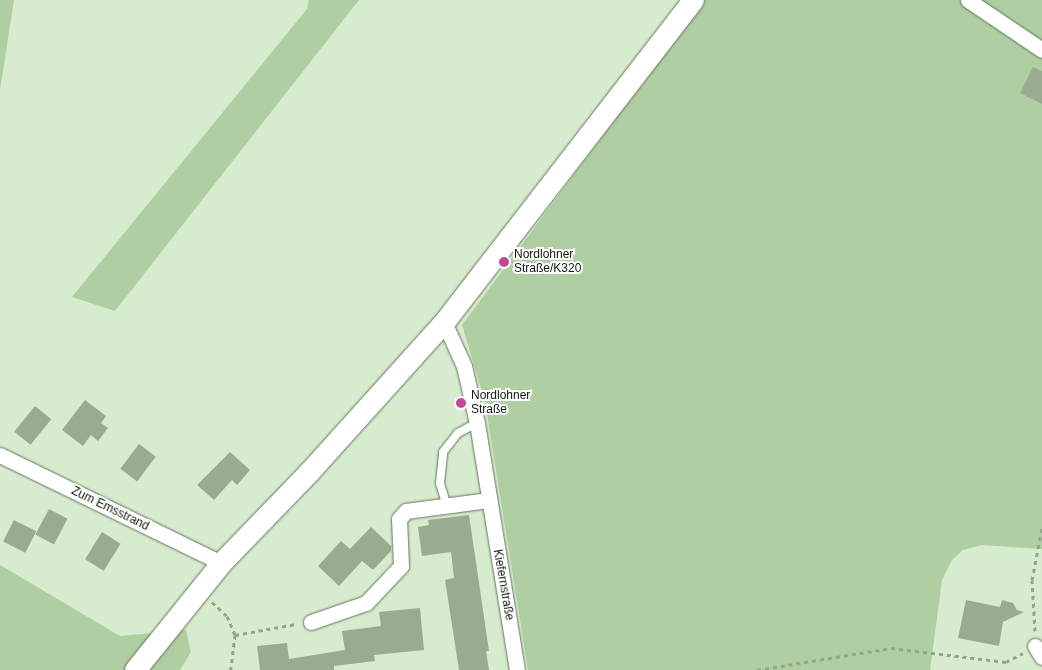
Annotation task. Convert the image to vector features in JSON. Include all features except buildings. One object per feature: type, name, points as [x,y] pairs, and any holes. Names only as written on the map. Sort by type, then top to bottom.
[{"type":"street","points":[[135,670],[195,592],[309,472],[444,322],[693,0]]},
{"type":"street","points":[[968,0],[1042,50]]},
{"type":"street","name":"Kiefernstraße","points":[[444,322],[464,366],[477,424],[517,670]]},
{"type":"street","name":"Zum Emsstrand","points":[[0,455],[221,563]]},
{"type":"street","points":[[311,622],[366,603],[401,566],[399,519],[406,511],[446,503],[488,500]]},
{"type":"lane","points":[[446,503],[440,483],[443,452],[458,433],[477,424]]},
{"type":"path","points":[[756,670],[891,648],[1006,662],[1038,652],[1032,580],[1042,528]]},
{"type":"path","points":[[195,592],[228,616],[235,634],[232,670]]},
{"type":"path","points":[[235,634],[311,622]]},
{"type":"green space","points":[[0,0],[14,0],[0,90]]},
{"type":"green space","points":[[309,0],[359,0],[115,311],[72,297],[307,9]]},
{"type":"green space","points":[[704,0],[1042,0],[1042,549],[982,545],[963,550],[952,560],[942,580],[930,670],[528,670],[485,402],[462,325]]},
{"type":"green space","points":[[0,565],[120,636],[186,630],[191,652],[180,670],[0,670]]},
{"type":"place","name":"Nordlohner Straße/K320","points":[[504,262]]},
{"type":"place","name":"Nordlohner Straße","points":[[461,403]]}]
